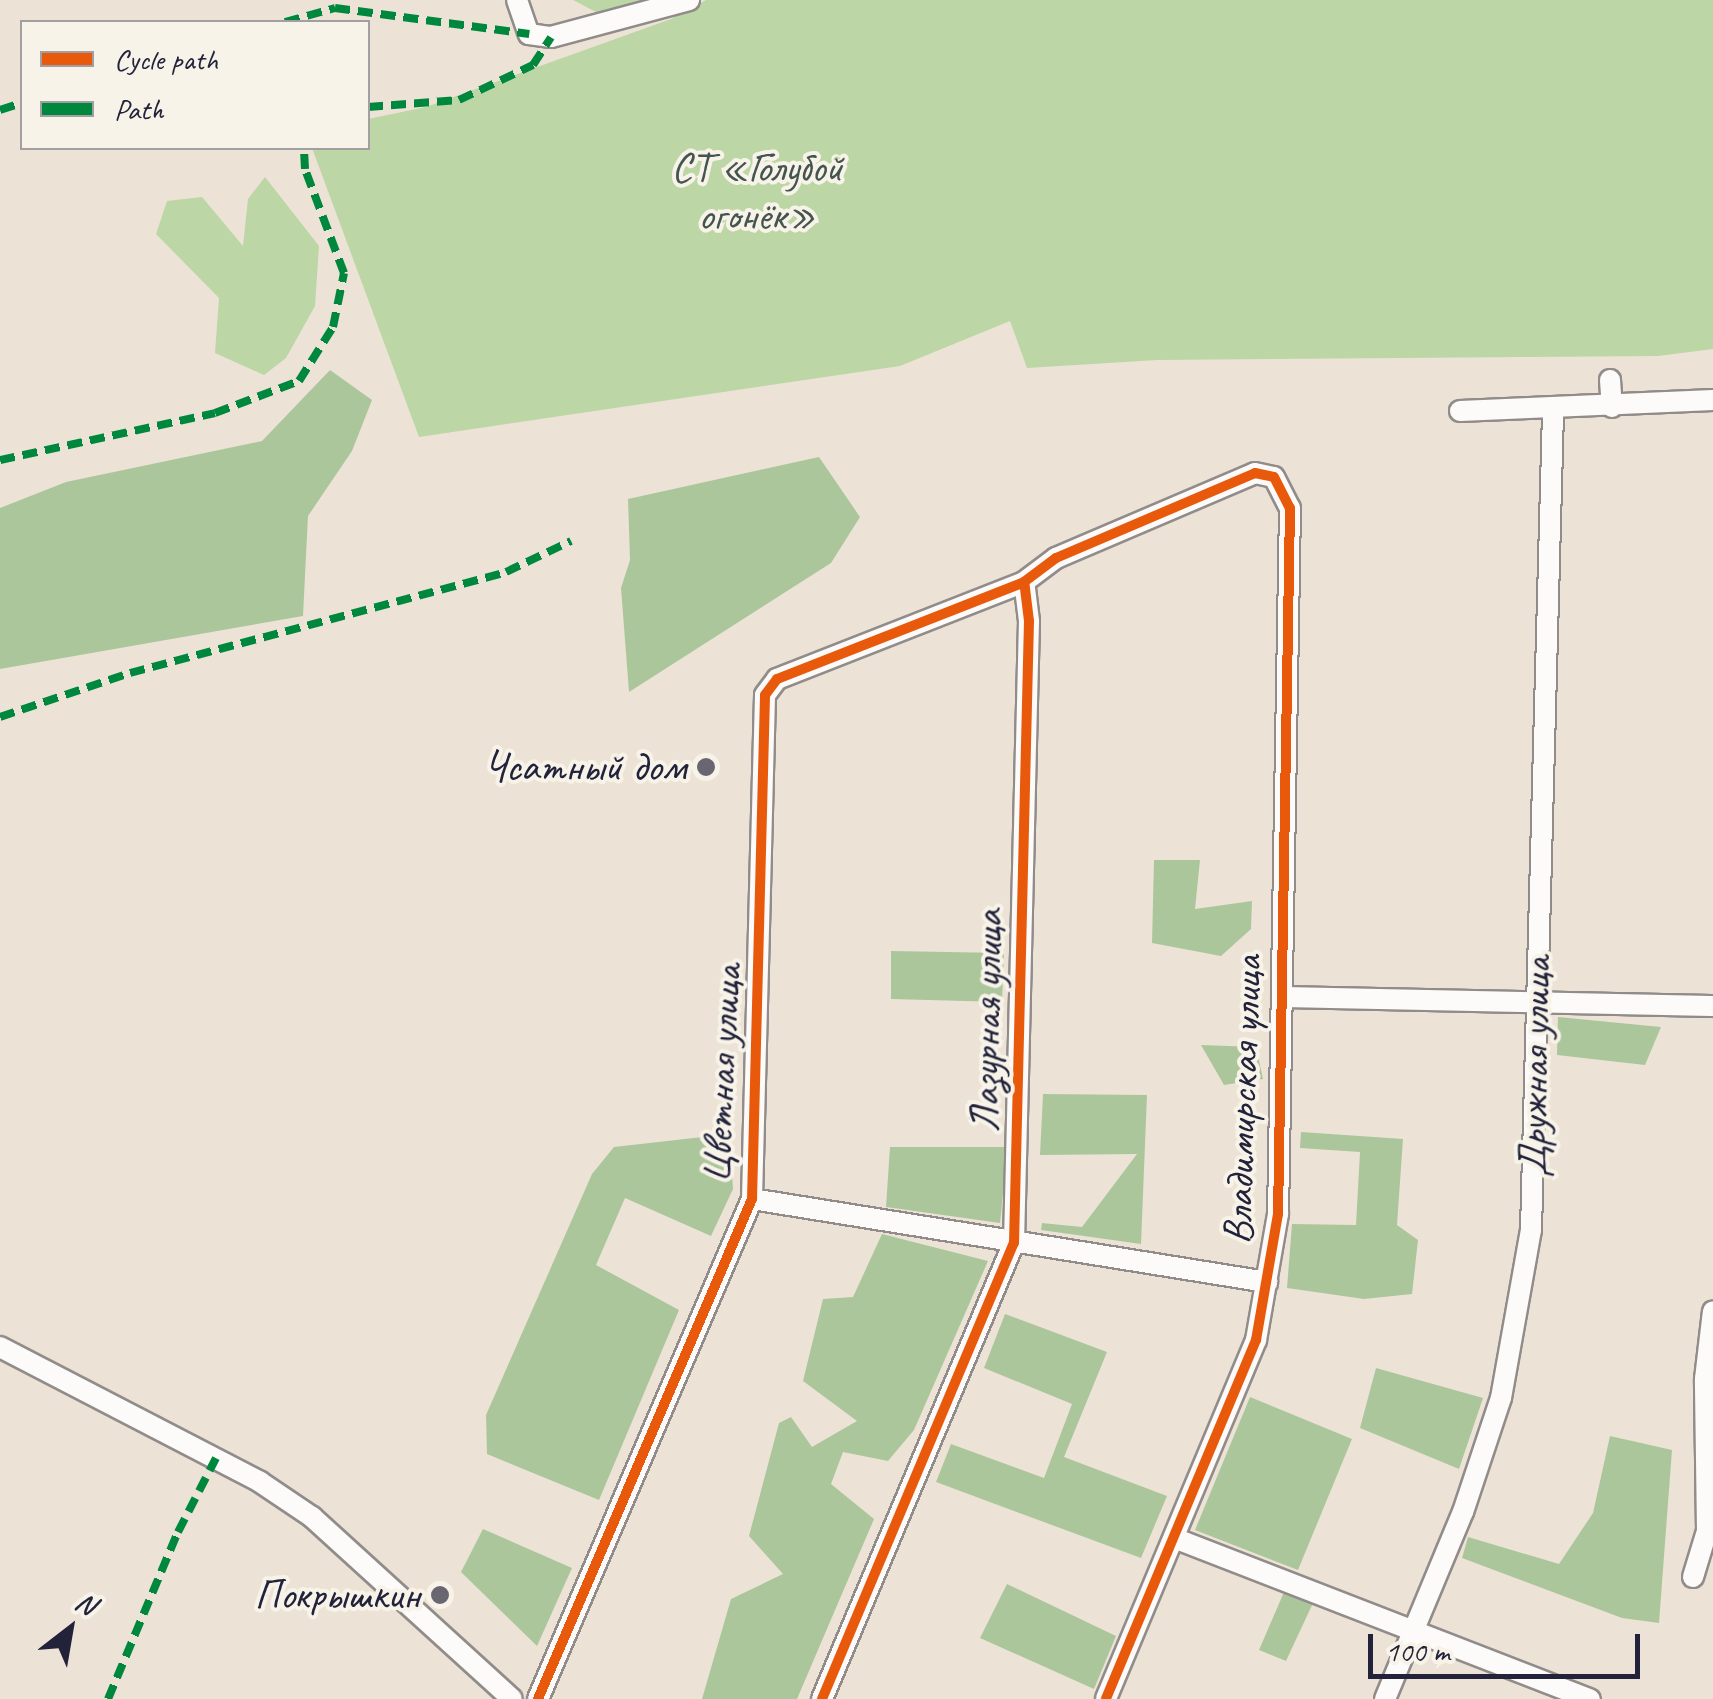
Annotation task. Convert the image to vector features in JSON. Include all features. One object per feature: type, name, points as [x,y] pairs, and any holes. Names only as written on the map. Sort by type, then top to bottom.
[{"type":"street","points":[[517,0],[529,34],[551,37],[689,0]]},
{"type":"street","points":[[1610,380],[1612,408]]},
{"type":"street","points":[[1460,411],[1553,411],[1713,400]]},
{"type":"street","name":"Дружная улица","points":[[1385,1699],[1416,1632],[1496,1414],[1522,1300],[1532,1230],[1553,411]]},
{"type":"street","name":"Владимирская улица","points":[[1024,582],[1056,558],[1255,473],[1274,476],[1290,508],[1281,722],[1278,1214],[1268,1282],[1256,1340],[1106,1699]]},
{"type":"street","name":"Цветная улица","points":[[538,1699],[752,1199],[765,694],[777,679],[1024,582]]},
{"type":"street","name":"Лазурная улица","points":[[822,1699],[1014,1243],[1029,640],[1024,582]]},
{"type":"street","points":[[1282,996],[1713,1006]]},
{"type":"street","points":[[752,1199],[1268,1282]]},
{"type":"street","points":[[1693,1577],[1706,1531],[1704,1379],[1713,1310]]},
{"type":"street","points":[[0,1347],[260,1482],[312,1517],[512,1699]]},
{"type":"street","points":[[1174,1538],[1590,1699]]},
{"type":"green space","points":[[573,0],[673,0],[638,11],[596,12]]},
{"type":"green space","name":"СТ «Голубой огонёк»","points":[[706,0],[1713,0],[1713,349],[1658,356],[1157,360],[1027,368],[1010,321],[900,366],[419,437],[313,150],[370,150],[370,119],[426,107],[671,19]]},
{"type":"green space","points":[[265,177],[319,246],[315,306],[286,358],[264,375],[215,353],[219,298],[156,234],[167,201],[202,197],[243,246],[248,199]]},
{"type":"green space","points":[[330,370],[372,400],[352,451],[308,516],[303,616],[0,669],[0,508],[66,482],[262,441]]},
{"type":"green space","points":[[819,457],[860,517],[831,563],[629,692],[621,588],[630,560],[628,499]]},
{"type":"green space","points":[[1154,860],[1200,860],[1195,909],[1252,901],[1251,929],[1221,956],[1152,943]]},
{"type":"green space","points":[[891,951],[1004,953],[1002,1002],[891,999]]},
{"type":"green space","points":[[1558,1017],[1661,1027],[1645,1065],[1557,1055]]},
{"type":"green space","points":[[1201,1045],[1256,1047],[1263,1079],[1224,1085]]},
{"type":"green space","points":[[1043,1094],[1147,1095],[1141,1244],[1041,1230],[1042,1223],[1082,1227],[1137,1154],[1040,1155]]},
{"type":"green space","points":[[1301,1132],[1403,1139],[1397,1225],[1418,1240],[1412,1294],[1364,1299],[1287,1288],[1292,1224],[1356,1225],[1360,1152],[1300,1148]]},
{"type":"green space","points":[[729,1134],[733,1189],[711,1236],[625,1198],[596,1265],[679,1310],[599,1500],[487,1454],[486,1415],[592,1174],[614,1147]]},
{"type":"green space","points":[[890,1147],[1008,1147],[1000,1223],[886,1207]]},
{"type":"green space","points":[[882,1234],[988,1261],[914,1430],[888,1461],[843,1452],[831,1484],[874,1519],[797,1699],[702,1699],[731,1599],[783,1574],[749,1536],[779,1423],[791,1417],[812,1447],[857,1421],[803,1381],[823,1299],[853,1297]]},
{"type":"green space","points":[[1005,1314],[1107,1352],[1064,1457],[1167,1496],[1141,1558],[936,1482],[951,1444],[1044,1478],[1072,1404],[984,1368]]},
{"type":"green space","points":[[1376,1368],[1483,1398],[1459,1469],[1360,1428]]},
{"type":"green space","points":[[1250,1397],[1352,1439],[1298,1570],[1195,1530]]},
{"type":"green space","points":[[1610,1436],[1672,1450],[1659,1623],[1622,1618],[1462,1558],[1468,1537],[1559,1564],[1593,1513]]},
{"type":"green space","points":[[483,1529],[572,1568],[537,1646],[461,1572]]},
{"type":"green space","points":[[1007,1584],[1116,1636],[1094,1689],[980,1638]]},
{"type":"green space","points":[[1284,1592],[1313,1603],[1286,1661],[1259,1650]]},
{"type":"marked path","points":[[292,20],[335,8],[529,34]]},
{"type":"marked path","points":[[370,107],[459,100],[533,65],[551,37]]},
{"type":"marked path","points":[[0,110],[20,104]]},
{"type":"marked path","points":[[0,460],[215,413],[299,381],[333,327],[344,273],[305,169],[304,150]]},
{"type":"marked path","points":[[0,717],[130,673],[506,572],[571,541]]},
{"type":"marked path","points":[[108,1699],[178,1532],[216,1458]]},
{"type":"cycle path","points":[[822,1699],[1014,1243],[1029,621],[1024,582],[1056,558],[1255,473],[1274,477],[1290,508],[1278,1214],[1256,1340],[1106,1699]]},
{"type":"cycle path","points":[[538,1699],[752,1199],[765,695],[777,679],[1024,582]]},
{"type":"place","name":"Чсатный дом","points":[[706,767]]},
{"type":"place","name":"Покрышкин","points":[[440,1595]]}]
